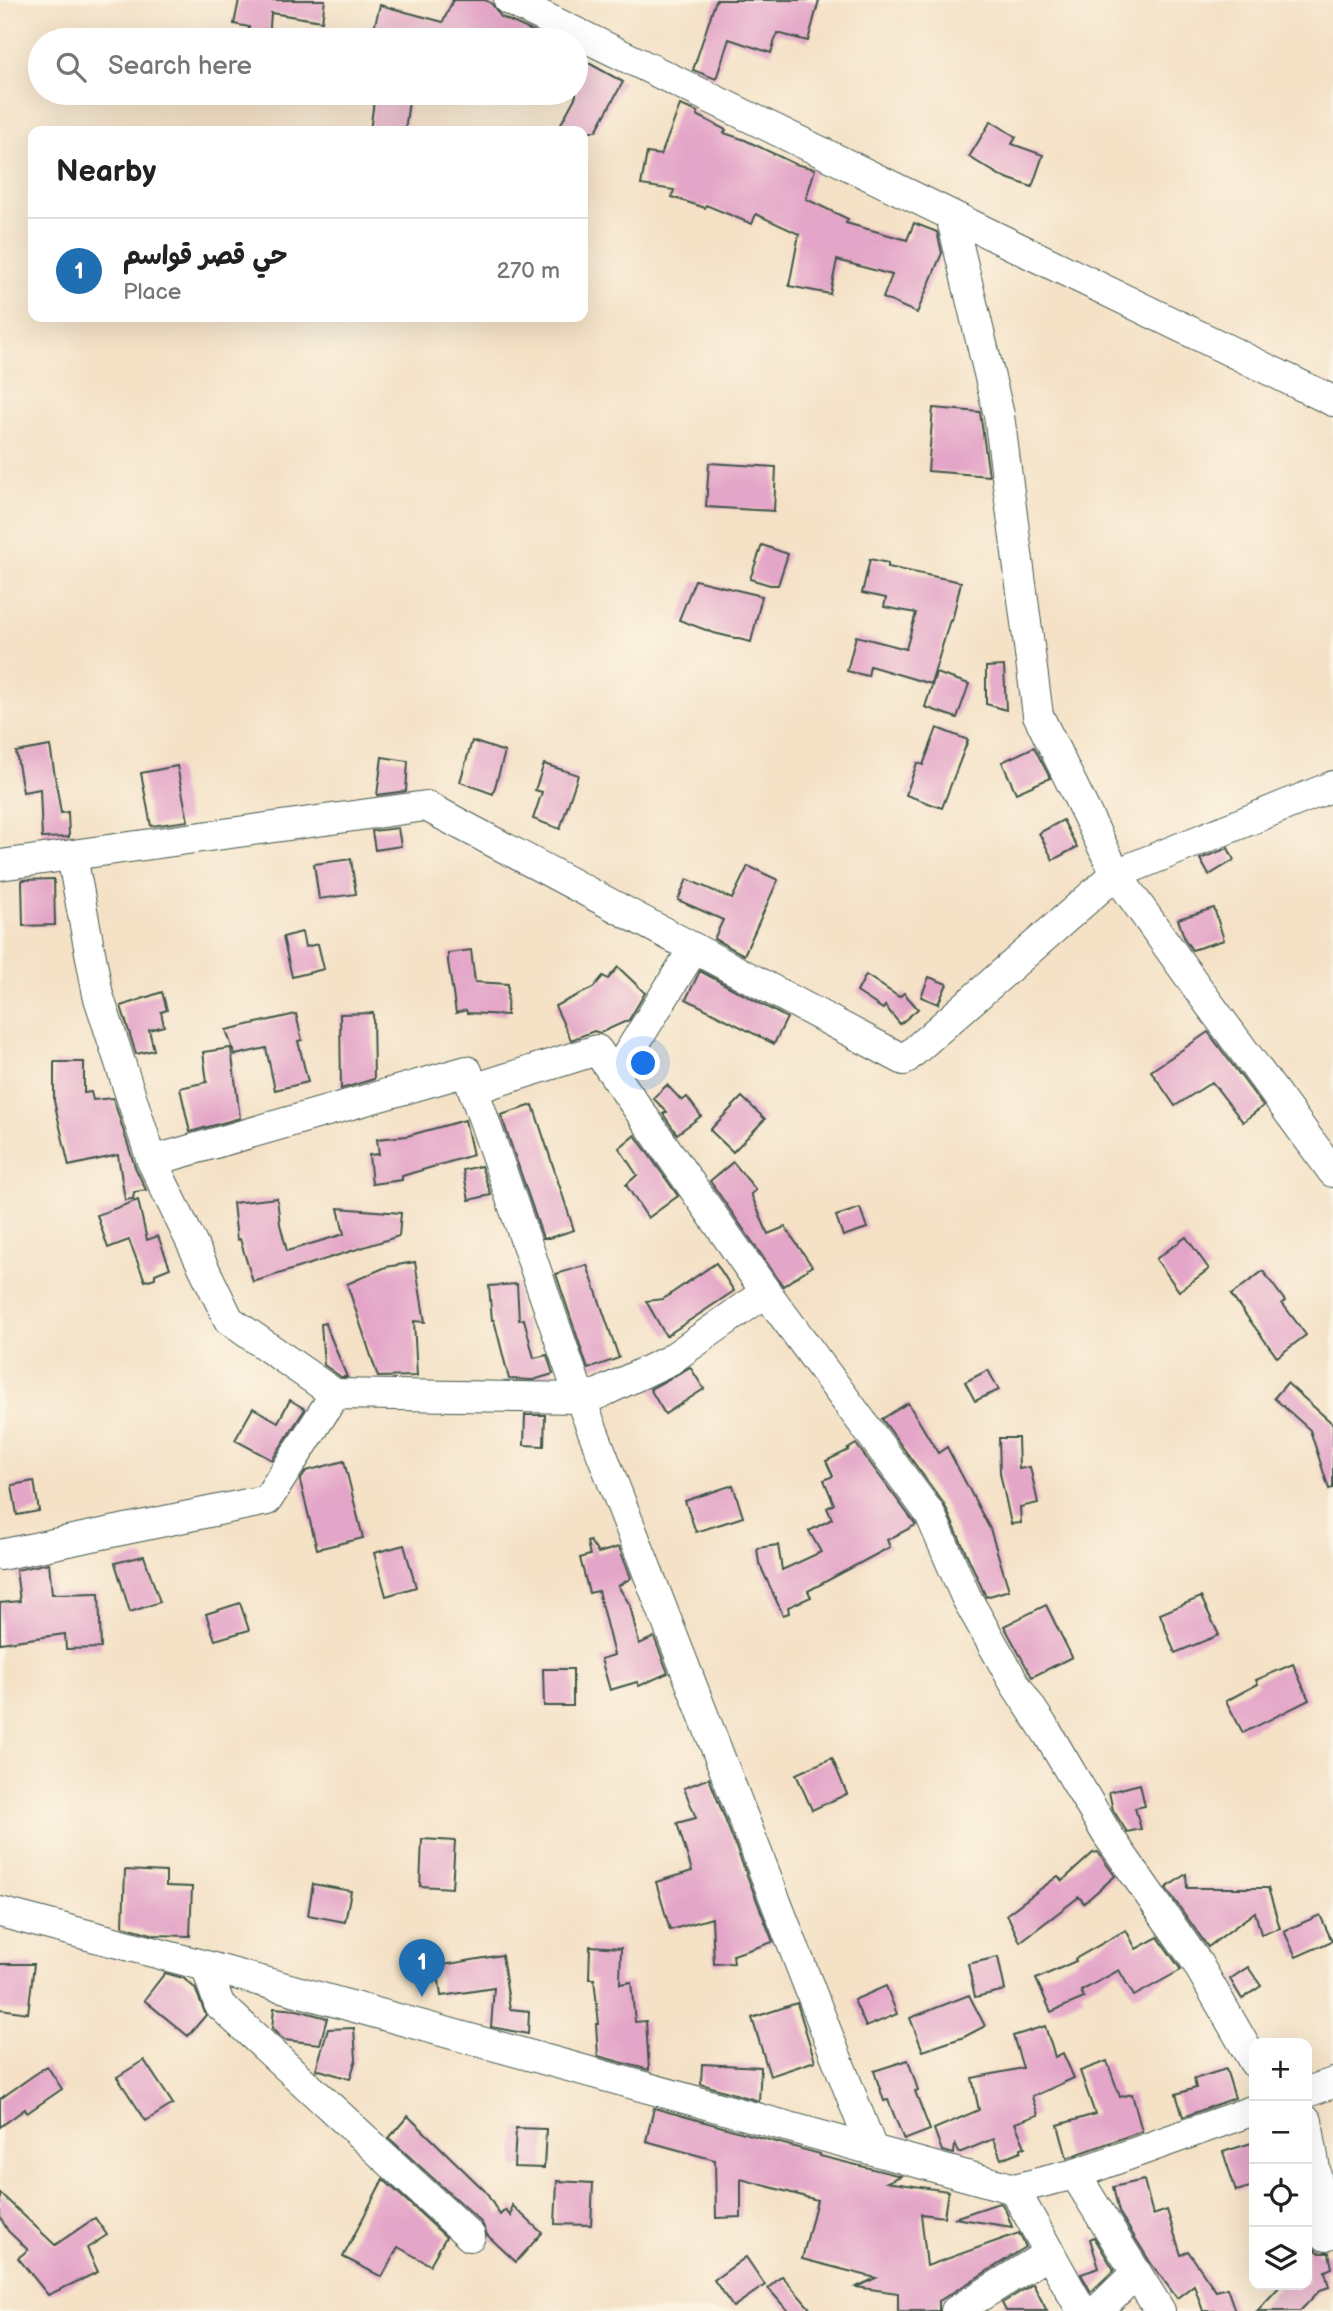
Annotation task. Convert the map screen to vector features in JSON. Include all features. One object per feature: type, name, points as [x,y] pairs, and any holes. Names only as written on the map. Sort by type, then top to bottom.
[{"type":"street","points":[[509,0],[566,28]]},
{"type":"street","points":[[588,39],[1333,401]]},
{"type":"street","points":[[951,216],[999,415],[1038,715],[1116,874],[1333,1171]]},
{"type":"street","points":[[0,865],[426,806],[904,1060],[1116,874],[1333,786]]},
{"type":"street","points":[[72,856],[98,995],[152,1161],[229,1320],[335,1394],[580,1398],[598,1394],[670,1360],[766,1292]]},
{"type":"street","points":[[615,1075],[694,948]]},
{"type":"street","points":[[473,1089],[597,1050],[766,1292],[930,1514],[966,1597],[1015,1684],[1107,1834],[1196,1961],[1249,2053]]},
{"type":"street","points":[[152,1161],[467,1071],[580,1398],[872,2150]]},
{"type":"street","points":[[0,1555],[267,1500],[335,1394]]},
{"type":"street","points":[[0,1912],[206,1966],[1014,2189],[1075,2174],[1249,2112]]},
{"type":"street","points":[[206,1966],[219,2004],[470,2236]]},
{"type":"street","points":[[1312,2090],[1333,2083]]},
{"type":"street","points":[[1312,2151],[1326,2236]]},
{"type":"street","points":[[1075,2174],[1160,2311]]},
{"type":"street","points":[[1014,2189],[1082,2311]]},
{"type":"street","points":[[956,2311],[1050,2253]]},
{"type":"street","points":[[1097,2311],[1136,2273]]},
{"type":"building","points":[[239,0],[325,0],[322,21],[271,13],[270,28],[249,28],[234,24]]},
{"type":"building","points":[[453,0],[485,0],[492,4],[501,17],[525,28],[374,28],[380,5],[443,22]]},
{"type":"building","points":[[716,0],[819,0],[808,41],[777,33],[771,53],[729,39],[716,79],[693,70]]},
{"type":"building","points":[[588,63],[623,82],[596,131],[588,131],[588,126],[560,126],[571,105],[588,105]]},
{"type":"building","points":[[373,105],[408,105],[406,126],[371,126]]},
{"type":"building","points":[[680,105],[698,112],[697,115],[726,130],[724,133],[795,164],[815,169],[806,199],[848,219],[846,223],[907,240],[914,223],[937,232],[942,253],[917,313],[883,298],[892,275],[837,260],[830,294],[789,286],[799,234],[756,214],[752,224],[706,205],[705,208],[672,197],[674,190],[641,185],[647,153],[661,155]]},
{"type":"building","points":[[991,121],[1016,137],[1012,144],[1043,155],[1032,187],[1001,176],[969,157]]},
{"type":"building","points":[[933,408],[980,412],[989,476],[928,471]]},
{"type":"building","points":[[709,463],[776,467],[774,511],[706,507]]},
{"type":"building","points":[[762,545],[788,554],[778,585],[750,579]]},
{"type":"building","points":[[870,559],[888,563],[888,567],[961,582],[952,621],[950,620],[931,684],[870,666],[868,676],[847,671],[856,636],[906,649],[916,613],[884,607],[886,598],[862,593]]},
{"type":"building","points":[[695,580],[762,596],[751,642],[714,633],[679,620]]},
{"type":"building","points":[[1004,666],[1006,710],[986,704],[986,667]]},
{"type":"building","points":[[936,673],[969,684],[957,718],[925,707]]},
{"type":"building","points":[[937,728],[968,740],[942,808],[906,795],[917,763],[923,765]]},
{"type":"building","points":[[472,741],[505,752],[493,794],[460,782]]},
{"type":"building","points":[[50,746],[61,813],[68,812],[69,837],[42,838],[40,789],[23,792],[16,752]]},
{"type":"building","points":[[1034,747],[1050,778],[1016,793],[1002,762]]},
{"type":"building","points":[[382,757],[408,761],[406,791],[377,795]]},
{"type":"building","points":[[544,764],[578,775],[560,829],[533,819],[542,792],[535,790]]},
{"type":"building","points":[[177,766],[188,821],[151,826],[141,773]]},
{"type":"building","points":[[1063,820],[1077,847],[1053,860],[1039,833]]},
{"type":"building","points":[[398,828],[401,846],[375,850],[372,831]]},
{"type":"building","points":[[1228,848],[1234,860],[1209,875],[1200,859]]},
{"type":"building","points":[[351,859],[356,894],[319,899],[314,864]]},
{"type":"building","points":[[748,866],[778,880],[744,955],[714,939],[723,920],[678,900],[687,879],[732,899]]},
{"type":"building","points":[[54,879],[55,925],[23,926],[22,880]]},
{"type":"building","points":[[1214,908],[1224,940],[1192,950],[1185,940],[1178,919]]},
{"type":"building","points":[[302,932],[305,947],[318,944],[324,969],[292,977],[283,937]]},
{"type":"building","points":[[471,950],[475,982],[508,984],[507,1015],[467,1013],[466,1010],[456,1013],[448,953]]},
{"type":"building","points":[[618,967],[645,993],[629,1020],[600,1033],[594,1031],[571,1040],[555,1006],[593,988],[603,976],[608,979]]},
{"type":"building","points":[[700,971],[787,1018],[774,1044],[686,999]]},
{"type":"building","points":[[866,975],[899,997],[904,993],[918,1009],[900,1024],[885,1006],[883,1009],[857,992]]},
{"type":"building","points":[[929,977],[947,984],[938,1004],[921,997]]},
{"type":"building","points":[[162,992],[167,1010],[161,1012],[164,1026],[149,1030],[154,1050],[136,1054],[121,1006]]},
{"type":"building","points":[[373,1013],[374,1079],[341,1089],[340,1014]]},
{"type":"building","points":[[296,1014],[302,1040],[298,1041],[308,1082],[275,1090],[266,1048],[235,1055],[226,1030]]},
{"type":"building","points":[[1208,1032],[1263,1106],[1243,1122],[1212,1082],[1175,1106],[1151,1071]]},
{"type":"building","points":[[231,1048],[240,1118],[190,1132],[180,1088],[207,1082],[203,1052]]},
{"type":"building","points":[[54,1062],[84,1062],[84,1093],[91,1092],[93,1100],[113,1098],[135,1167],[146,1190],[134,1192],[133,1199],[125,1200],[118,1155],[69,1166],[54,1101]]},
{"type":"building","points":[[667,1085],[682,1101],[687,1097],[701,1116],[677,1134],[663,1114],[667,1112],[653,1098]]},
{"type":"building","points":[[742,1097],[765,1119],[733,1152],[710,1130]]},
{"type":"building","points":[[533,1105],[574,1230],[549,1238],[543,1238],[501,1115]]},
{"type":"building","points":[[465,1120],[473,1155],[402,1176],[402,1180],[372,1184],[369,1155],[379,1154],[377,1139],[407,1136]]},
{"type":"building","points":[[635,1135],[678,1196],[648,1218],[626,1185],[637,1175],[619,1148]]},
{"type":"building","points":[[733,1162],[756,1190],[751,1194],[768,1234],[785,1227],[812,1266],[783,1286],[710,1181]]},
{"type":"building","points":[[481,1166],[491,1195],[469,1200],[463,1170]]},
{"type":"building","points":[[277,1198],[287,1251],[344,1234],[338,1208],[401,1213],[399,1236],[253,1282],[240,1239],[237,1240],[233,1203]]},
{"type":"building","points":[[138,1200],[147,1240],[158,1236],[170,1268],[145,1281],[129,1240],[108,1248],[97,1215]]},
{"type":"building","points":[[860,1208],[867,1228],[843,1236],[836,1216]]},
{"type":"building","points":[[1186,1237],[1209,1269],[1179,1291],[1156,1259]]},
{"type":"building","points":[[415,1262],[425,1322],[414,1321],[417,1376],[378,1377],[347,1284],[386,1267]]},
{"type":"building","points":[[716,1263],[734,1291],[666,1336],[646,1301],[663,1299]]},
{"type":"building","points":[[587,1265],[619,1358],[588,1369],[556,1274]]},
{"type":"building","points":[[1263,1271],[1306,1335],[1277,1357],[1231,1295]]},
{"type":"building","points":[[517,1284],[519,1320],[524,1319],[534,1358],[547,1355],[553,1374],[533,1380],[509,1379],[492,1320],[489,1286]]},
{"type":"building","points":[[325,1323],[347,1377],[341,1377],[324,1365],[321,1324]]},
{"type":"building","points":[[690,1367],[704,1389],[665,1414],[650,1389]]},
{"type":"building","points":[[988,1370],[999,1390],[975,1401],[965,1382]]},
{"type":"building","points":[[1287,1383],[1333,1424],[1333,1488],[1329,1489],[1310,1430],[1274,1398]]},
{"type":"building","points":[[290,1400],[305,1409],[272,1460],[235,1440],[253,1408],[278,1422]]},
{"type":"building","points":[[908,1403],[938,1453],[947,1447],[990,1529],[1009,1590],[986,1597],[944,1504],[882,1419]]},
{"type":"building","points":[[525,1415],[545,1415],[544,1446],[524,1445]]},
{"type":"building","points":[[999,1438],[1018,1438],[1019,1469],[1030,1467],[1038,1503],[1020,1507],[1021,1523],[1011,1524],[1000,1473]]},
{"type":"building","points":[[856,1444],[916,1525],[887,1540],[890,1547],[808,1591],[811,1597],[788,1607],[789,1613],[783,1615],[759,1563],[757,1548],[778,1545],[782,1570],[821,1552],[809,1531],[832,1519],[827,1508],[834,1504],[824,1480],[833,1476],[826,1461]]},
{"type":"building","points":[[344,1461],[363,1538],[317,1549],[300,1481],[306,1471]]},
{"type":"building","points":[[34,1481],[39,1511],[17,1515],[12,1485]]},
{"type":"building","points":[[733,1485],[743,1517],[696,1532],[685,1501]]},
{"type":"building","points":[[590,1541],[598,1553],[619,1547],[631,1578],[618,1586],[630,1605],[639,1644],[654,1637],[668,1673],[639,1686],[637,1682],[610,1690],[601,1659],[614,1655],[598,1591],[589,1593],[580,1558],[590,1555],[587,1542]]},
{"type":"building","points":[[404,1545],[416,1587],[386,1596],[374,1553]]},
{"type":"building","points":[[144,1556],[160,1602],[130,1612],[115,1563]]},
{"type":"building","points":[[49,1563],[52,1594],[99,1593],[101,1648],[66,1649],[65,1634],[0,1643],[0,1603],[20,1601],[16,1570]]},
{"type":"building","points":[[1201,1597],[1219,1635],[1175,1653],[1160,1614]]},
{"type":"building","points":[[240,1603],[249,1630],[215,1640],[206,1614]]},
{"type":"building","points":[[1046,1605],[1072,1657],[1032,1677],[1004,1626]]},
{"type":"building","points":[[1293,1664],[1309,1700],[1243,1733],[1226,1701],[1258,1684],[1256,1680]]},
{"type":"building","points":[[543,1669],[573,1669],[573,1706],[544,1706]]},
{"type":"building","points":[[832,1758],[847,1794],[812,1810],[796,1774]]},
{"type":"building","points":[[709,1778],[773,1942],[733,1955],[734,1963],[714,1964],[712,1918],[670,1930],[656,1882],[692,1871],[677,1823],[696,1818],[684,1788]]},
{"type":"building","points":[[1140,1784],[1145,1806],[1135,1808],[1141,1829],[1127,1832],[1113,1810],[1109,1792]]},
{"type":"building","points":[[422,1839],[455,1841],[452,1888],[420,1886]]},
{"type":"building","points":[[1098,1852],[1115,1876],[1084,1903],[1079,1897],[1020,1942],[1007,1914],[1058,1876],[1062,1881],[1093,1853]]},
{"type":"building","points":[[125,1870],[166,1872],[166,1886],[192,1887],[190,1936],[155,1935],[123,1926]]},
{"type":"building","points":[[1186,1874],[1187,1888],[1268,1888],[1280,1928],[1261,1934],[1255,1912],[1208,1947],[1166,1888]]},
{"type":"building","points":[[313,1884],[351,1891],[345,1922],[308,1915]]},
{"type":"building","points":[[1320,1915],[1332,1941],[1296,1957],[1284,1931]]},
{"type":"building","points":[[1126,1930],[1136,1949],[1158,1937],[1181,1970],[1134,1996],[1119,1970],[1081,1991],[1084,1998],[1051,2012],[1036,1979],[1076,1961],[1075,1959]]},
{"type":"building","points":[[590,1946],[621,1948],[620,1984],[631,1982],[635,2022],[646,2021],[649,2070],[598,2056],[596,2024],[599,2024],[594,1979],[589,1979]]},
{"type":"building","points":[[502,1955],[510,2009],[529,2011],[528,2034],[491,2027],[494,1988],[441,1996],[437,1966]]},
{"type":"building","points":[[998,1957],[1005,1990],[975,1997],[968,1964]]},
{"type":"building","points":[[0,1964],[34,1964],[28,2013],[0,2009]]},
{"type":"building","points":[[1248,1967],[1261,1986],[1242,1999],[1230,1979]]},
{"type":"building","points":[[165,1973],[183,1978],[195,1988],[206,2015],[188,2036],[144,2000]]},
{"type":"building","points":[[886,1986],[897,2014],[866,2027],[854,2000]]},
{"type":"building","points":[[969,1995],[985,2026],[964,2037],[923,2051],[910,2018]]},
{"type":"building","points":[[797,2003],[815,2061],[770,2076],[752,2018]]},
{"type":"building","points":[[274,2008],[297,2010],[327,2018],[320,2044],[284,2040],[272,2029]]},
{"type":"building","points":[[1045,2026],[1055,2057],[1063,2053],[1074,2078],[1032,2097],[1038,2115],[1015,2123],[1025,2147],[1001,2159],[993,2139],[959,2153],[955,2143],[954,2154],[942,2151],[934,2129],[979,2110],[972,2078],[1023,2068],[1013,2036]]},
{"type":"building","points":[[354,2028],[356,2059],[350,2079],[316,2069],[328,2029]]},
{"type":"building","points":[[144,2060],[173,2104],[146,2121],[117,2077]]},
{"type":"building","points":[[908,2060],[918,2090],[915,2091],[930,2130],[904,2140],[888,2100],[884,2101],[874,2071]]},
{"type":"building","points":[[1107,2061],[1120,2097],[1132,2094],[1142,2131],[1067,2158],[1058,2125],[1095,2114],[1080,2071]]},
{"type":"building","points":[[702,2064],[761,2067],[759,2101],[701,2084]]},
{"type":"building","points":[[47,2066],[62,2089],[27,2113],[25,2109],[0,2127],[0,2099]]},
{"type":"building","points":[[1226,2069],[1235,2098],[1183,2117],[1176,2094],[1196,2088],[1194,2079]]},
{"type":"building","points":[[654,2108],[820,2156],[901,2176],[887,2182],[948,2191],[944,2217],[921,2214],[927,2266],[1019,2233],[1026,2247],[939,2301],[939,2311],[898,2311],[898,2293],[856,2287],[876,2278],[802,2259],[817,2200],[741,2179],[741,2217],[716,2218],[715,2160],[646,2141]]},
{"type":"building","points":[[408,2116],[485,2191],[500,2215],[505,2210],[511,2216],[512,2205],[542,2233],[516,2262],[487,2235],[482,2223],[389,2138]]},
{"type":"building","points":[[516,2128],[546,2129],[544,2168],[514,2167]]},
{"type":"building","points":[[1249,2144],[1249,2187],[1236,2191],[1223,2152]]},
{"type":"building","points":[[383,2179],[446,2237],[430,2265],[398,2247],[382,2277],[343,2257]]},
{"type":"building","points":[[1144,2180],[1153,2215],[1167,2210],[1181,2255],[1188,2251],[1216,2291],[1227,2288],[1235,2311],[1203,2311],[1194,2285],[1177,2298],[1150,2262],[1119,2212],[1113,2187]]},
{"type":"building","points":[[557,2181],[593,2183],[591,2225],[555,2224]]},
{"type":"building","points":[[0,2193],[55,2245],[95,2218],[107,2235],[87,2248],[98,2272],[48,2295],[18,2258],[28,2250],[8,2231],[0,2217]]},
{"type":"building","points":[[999,2203],[1006,2211],[1012,2227],[954,2218]]},
{"type":"building","points":[[1094,2237],[1114,2270],[1091,2292],[1081,2274],[1099,2268],[1090,2239]]},
{"type":"building","points":[[1312,2244],[1320,2253],[1329,2253],[1332,2268],[1325,2271],[1329,2287],[1320,2290],[1300,2311],[1257,2311],[1276,2290],[1312,2290]]},
{"type":"building","points":[[746,2257],[765,2285],[733,2307],[714,2280]]},
{"type":"building","points":[[782,2276],[812,2311],[788,2311],[768,2288]]},
{"type":"building","points":[[1033,2284],[1047,2311],[1006,2311],[1002,2303]]},
{"type":"place","name":"حي قصر قواسم","points":[[422,1997]]}]
